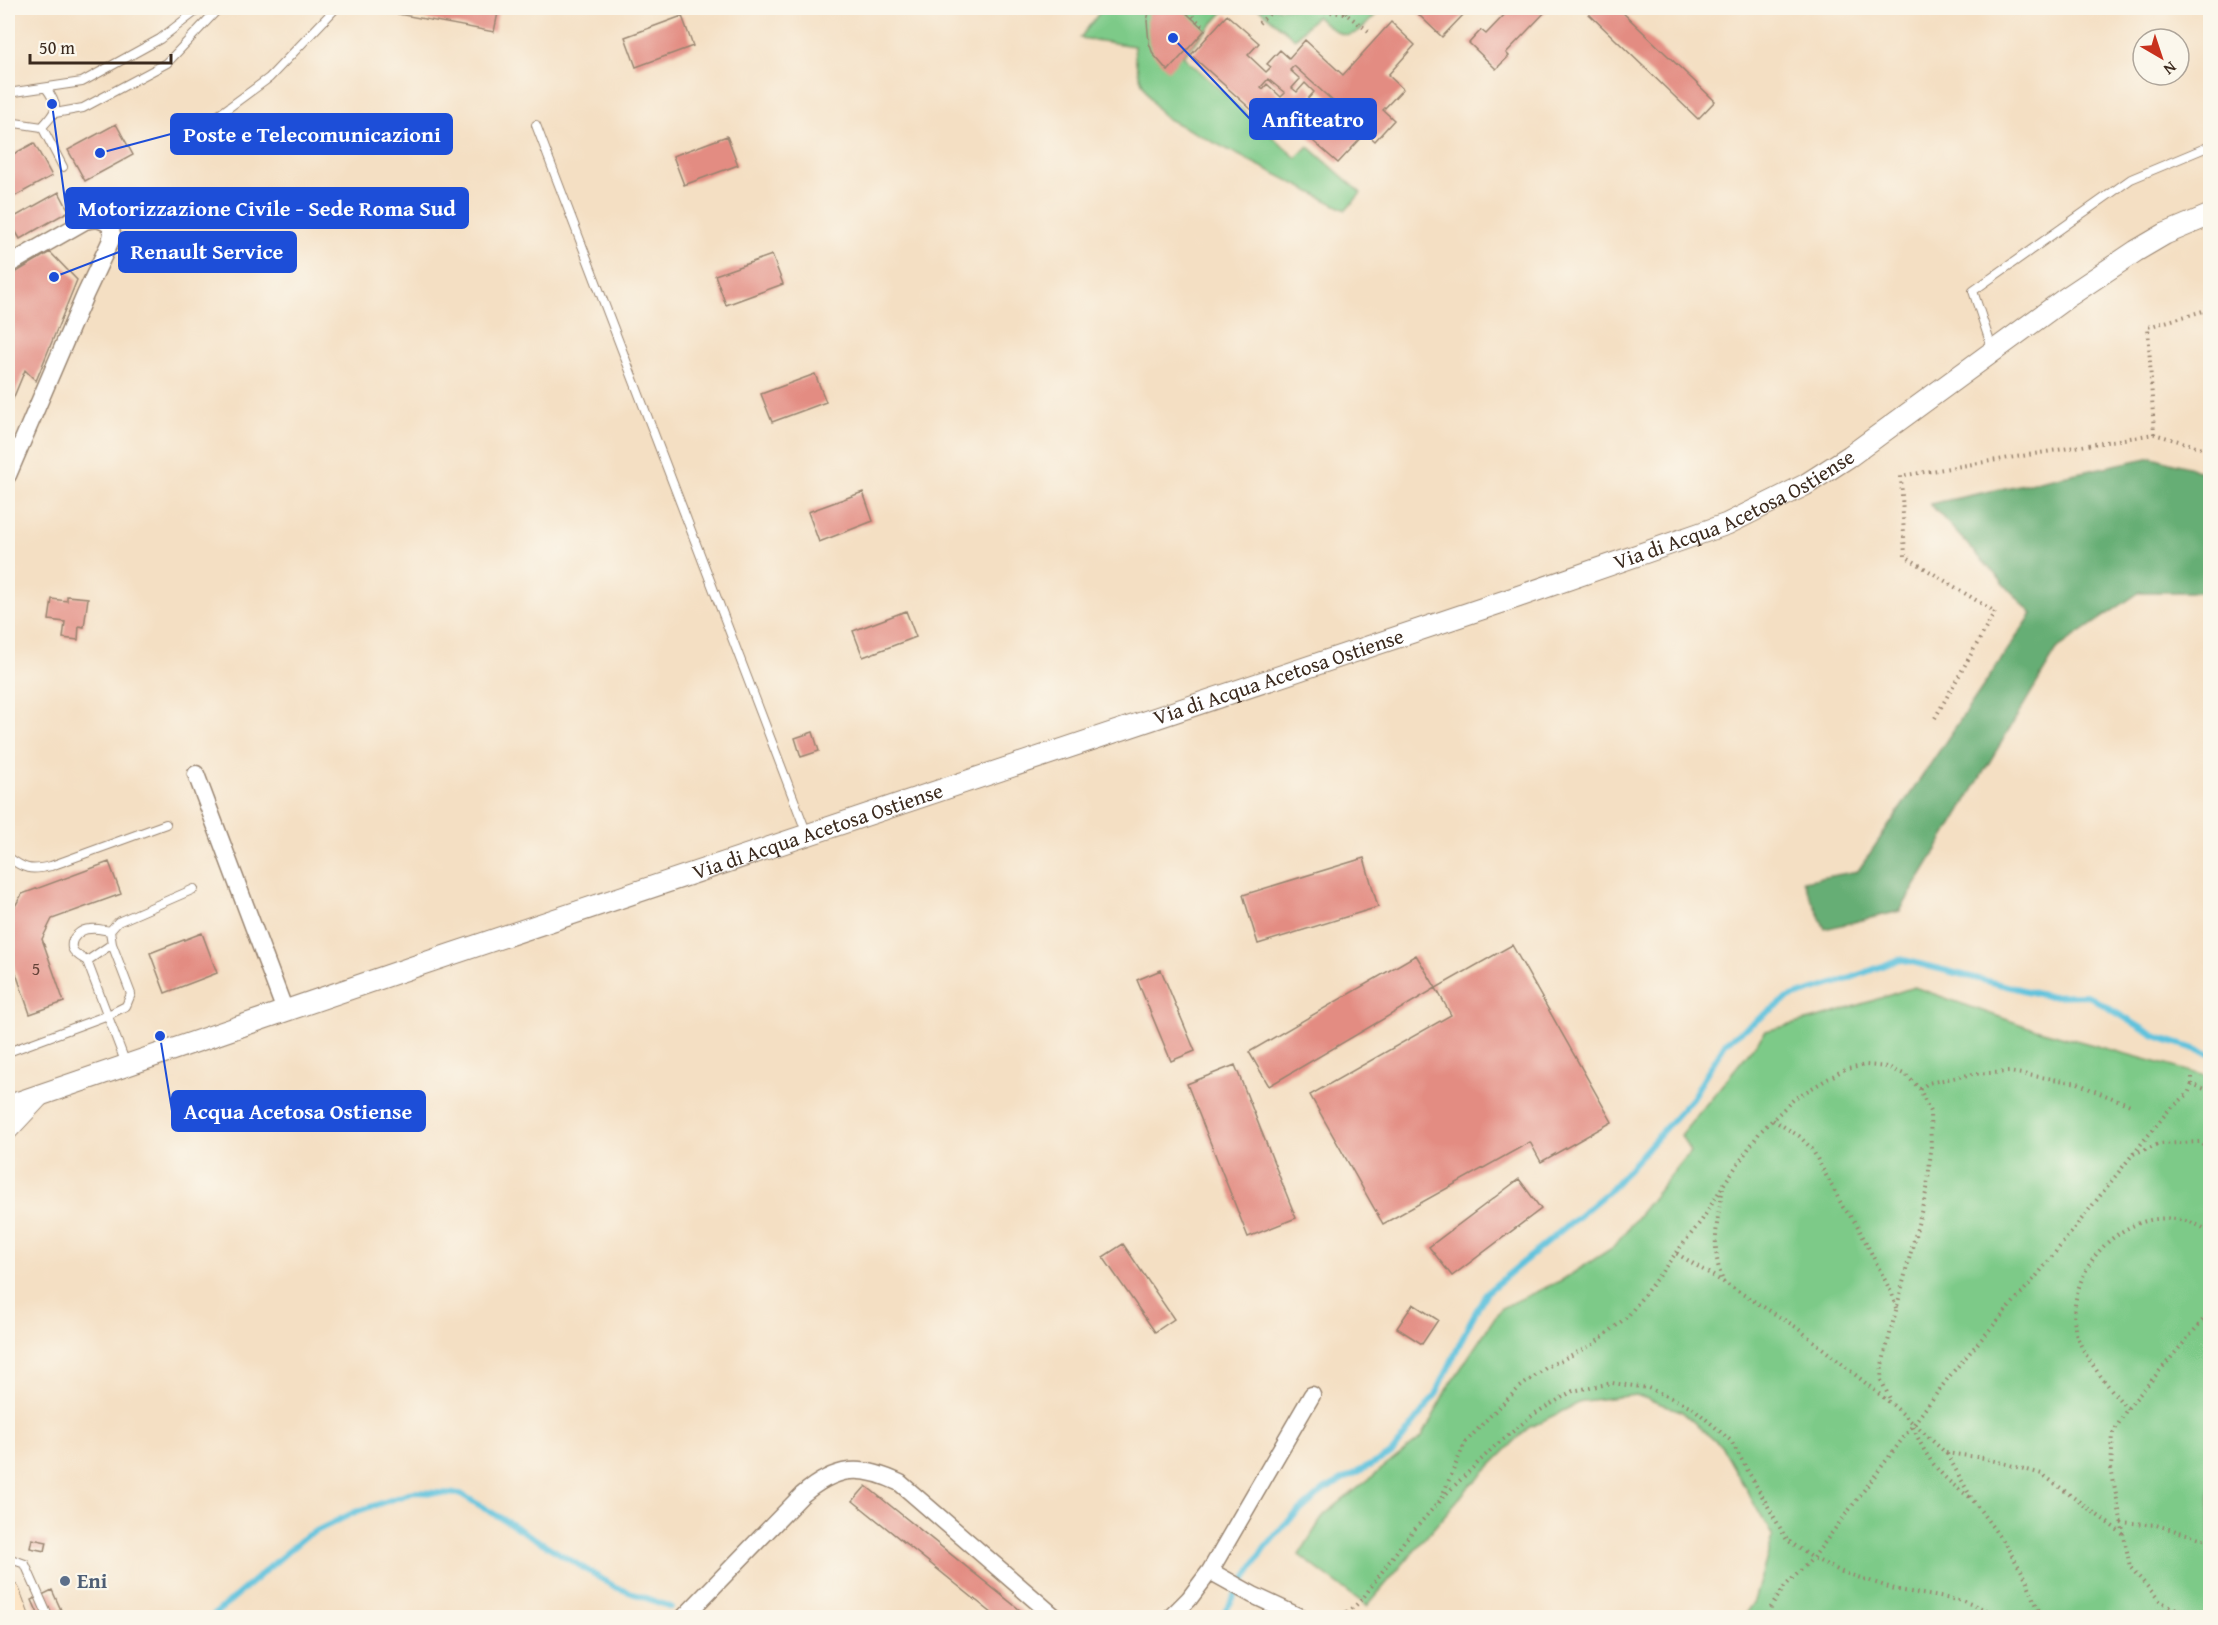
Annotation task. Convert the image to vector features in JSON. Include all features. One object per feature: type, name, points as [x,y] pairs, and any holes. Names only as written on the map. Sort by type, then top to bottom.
[{"type":"main road","points":[[8,1594],[17,1617]]},
{"type":"street","name":"Via di Acqua Acetosa Ostiense","points":[[8,1106],[126,1064],[1517,597],[1727,524],[1805,485],[1850,456],[2136,250],[2165,234],[2211,215]]},
{"type":"street","points":[[8,265],[85,221],[102,220],[110,225],[112,234],[110,242],[8,475]]},
{"type":"street","points":[[196,774],[285,1011]]},
{"type":"street","points":[[8,1129],[41,1094]]},
{"type":"street","points":[[1170,1617],[1189,1599],[1210,1571],[1312,1395]]},
{"type":"street","points":[[683,1617],[801,1495],[818,1481],[838,1472],[860,1470],[881,1474],[900,1483],[1056,1617]]},
{"type":"street","points":[[1210,1571],[1253,1595],[1302,1617]]},
{"type":"lane","points":[[8,93],[82,82],[160,39],[200,8]]},
{"type":"lane","points":[[42,127],[55,113],[83,108],[167,63],[219,8]]},
{"type":"lane","points":[[186,140],[269,78],[336,8]]},
{"type":"lane","points":[[46,88],[56,101],[55,113]]},
{"type":"lane","points":[[8,122],[42,127]]},
{"type":"lane","points":[[536,124],[807,834]]},
{"type":"lane","points":[[42,127],[63,167]]},
{"type":"lane","points":[[1993,351],[1973,291],[2132,179],[2211,146]]},
{"type":"lane","points":[[8,857],[23,868],[37,869],[166,824]]},
{"type":"lane","points":[[110,931],[118,922],[194,889]]},
{"type":"lane","points":[[110,931],[88,928],[73,939],[72,948],[76,954],[87,961],[126,1064]]},
{"type":"lane","points":[[8,1053],[108,1015],[126,1005],[131,994],[112,944],[110,931]]},
{"type":"lane","points":[[87,961],[112,944]]},
{"type":"lane","points":[[8,1558],[25,1563],[49,1617]]},
{"type":"path","points":[[1184,8],[1206,29]]},
{"type":"path","points":[[1259,23],[1276,8]]},
{"type":"path","points":[[1301,8],[1346,14],[1371,33]]},
{"type":"path","points":[[1346,14],[1347,8]]},
{"type":"path","points":[[2154,434],[2148,327],[2211,309]]},
{"type":"path","points":[[1935,718],[1995,612],[1905,556],[1901,476],[2154,434],[2211,450]]},
{"type":"path","points":[[1439,1503],[1465,1443],[1489,1417],[1519,1388],[1547,1367],[1594,1344],[1628,1316],[1702,1220],[1760,1132],[1795,1098],[1843,1070],[1866,1065],[1888,1067],[1906,1075],[1920,1089],[1930,1112],[1931,1151],[1927,1189],[1882,1365],[1881,1380],[1894,1406]]},
{"type":"path","points":[[1920,1089],[1928,1083],[1973,1074],[2009,1072],[2078,1083],[2133,1106]]},
{"type":"path","points":[[1764,1617],[1785,1586],[1813,1558],[1952,1372],[2039,1273],[2144,1137],[2168,1111],[2188,1094],[2192,1077]]},
{"type":"path","points":[[2192,1084],[2211,1091]]},
{"type":"path","points":[[1773,1120],[1799,1136],[1812,1149],[1838,1197],[1857,1225],[1892,1294],[1896,1308]]},
{"type":"path","points":[[2133,1154],[2159,1144],[2200,1142],[2211,1150]]},
{"type":"path","points":[[1724,1184],[1717,1221],[1715,1252],[1724,1284]]},
{"type":"path","points":[[2127,1409],[2092,1365],[2075,1330],[2075,1305],[2082,1277],[2093,1257],[2110,1239],[2135,1226],[2165,1217],[2197,1223],[2211,1232]]},
{"type":"path","points":[[1676,1254],[1796,1327],[1894,1406],[1946,1453],[1972,1499],[2007,1546],[2025,1576],[2042,1617]]},
{"type":"path","points":[[2198,1617],[2162,1602],[2130,1567],[2111,1468],[2112,1433],[2127,1409],[2211,1312]]},
{"type":"path","points":[[1336,1617],[1353,1608],[1363,1598],[1405,1540],[1494,1447],[1534,1414],[1573,1391],[1612,1383],[1648,1388],[1692,1407],[1731,1441],[1787,1540],[1813,1558],[1842,1572],[1898,1590],[1963,1601],[2007,1617]]},
{"type":"path","points":[[1912,1424],[1933,1466],[1951,1484],[1972,1499]]},
{"type":"path","points":[[1946,1453],[1984,1458],[2042,1474],[2124,1535]]},
{"type":"path","points":[[2121,1522],[2157,1525],[2211,1542]]},
{"type":"green space","points":[[1103,8],[1227,8],[1183,56],[1296,158],[1308,146],[1361,193],[1346,210],[1164,117],[1152,101],[1139,75],[1134,46],[1080,38]]},
{"type":"green space","points":[[1258,8],[1382,8],[1358,32],[1344,35],[1327,26],[1316,16],[1295,39]]},
{"type":"green space","points":[[2152,457],[2210,473],[2210,592],[2140,592],[2058,648],[1900,911],[1825,929],[1803,881],[1858,871],[2032,614],[1930,504]]},
{"type":"green space","points":[[1914,987],[2028,1027],[2210,1077],[2210,1617],[1743,1617],[1754,1601],[1773,1537],[1722,1447],[1681,1411],[1636,1395],[1583,1401],[1528,1428],[1467,1489],[1367,1606],[1299,1555],[1324,1515],[1422,1437],[1451,1383],[1501,1308],[1562,1280],[1612,1248],[1690,1152],[1681,1135],[1766,1031],[1829,1015]]},
{"type":"building","points":[[387,8],[499,8],[494,32],[387,12]]},
{"type":"building","points":[[1150,8],[1181,8],[1205,30],[1168,71],[1153,54],[1149,43],[1147,21]]},
{"type":"building","points":[[1425,8],[1460,8],[1465,13],[1442,37],[1418,14]]},
{"type":"building","points":[[1511,8],[1549,8],[1506,53],[1509,56],[1496,69],[1469,43],[1481,30],[1486,34]]},
{"type":"building","points":[[1595,8],[1618,8],[1715,101],[1698,119],[1589,14]]},
{"type":"building","points":[[1227,15],[1259,43],[1248,55],[1266,72],[1271,67],[1267,64],[1280,50],[1289,58],[1305,40],[1343,75],[1391,22],[1415,45],[1388,75],[1403,89],[1383,110],[1394,120],[1375,141],[1366,133],[1338,163],[1305,134],[1334,102],[1294,66],[1290,70],[1300,79],[1292,88],[1297,92],[1305,83],[1314,92],[1283,127],[1269,114],[1263,120],[1191,55]],"holes":[[[1268,79],[1285,93],[1281,97],[1267,84],[1263,89],[1261,87]]]},
{"type":"building","points":[[682,16],[693,46],[636,67],[625,37]]},
{"type":"building","points":[[116,124],[133,155],[85,181],[68,150]]},
{"type":"building","points":[[727,136],[738,165],[684,185],[673,156]]},
{"type":"building","points":[[34,143],[52,176],[8,200],[8,157]]},
{"type":"building","points":[[59,192],[69,211],[20,239],[9,220]]},
{"type":"building","points":[[50,252],[77,280],[36,381],[25,370],[8,411],[8,277]]},
{"type":"building","points":[[772,255],[783,284],[726,305],[715,275]]},
{"type":"building","points":[[815,374],[826,402],[772,422],[761,394]]},
{"type":"building","points":[[863,492],[873,521],[819,542],[808,512]]},
{"type":"building","points":[[67,596],[88,598],[84,627],[79,626],[78,640],[63,638],[65,622],[49,620],[52,599],[67,601]]},
{"type":"building","points":[[906,611],[916,637],[863,657],[853,631]]},
{"type":"building","points":[[813,732],[819,751],[801,757],[795,738]]},
{"type":"building","points":[[1364,858],[1378,907],[1258,944],[1243,895]]},
{"type":"building","points":[[109,862],[121,894],[52,919],[42,939],[64,1002],[30,1014],[8,950],[8,918],[22,894]]},
{"type":"building","points":[[202,933],[217,973],[165,993],[150,953]]},
{"type":"building","points":[[1512,945],[1612,1122],[1541,1162],[1530,1142],[1383,1224],[1310,1095],[1451,1015],[1436,988]]},
{"type":"building","points":[[1416,955],[1436,988],[1269,1086],[1249,1052]]},
{"type":"building","points":[[1161,970],[1195,1051],[1171,1061],[1137,980]]},
{"type":"building","points":[[1235,1065],[1296,1218],[1248,1237],[1187,1084]]},
{"type":"building","points":[[1519,1179],[1541,1209],[1452,1276],[1429,1247]]},
{"type":"building","points":[[1123,1244],[1174,1319],[1155,1332],[1103,1257]]},
{"type":"building","points":[[1413,1304],[1438,1320],[1422,1344],[1397,1328]]},
{"type":"building","points":[[866,1486],[1030,1618],[998,1618],[853,1501]]},
{"type":"building","points":[[32,1539],[47,1542],[45,1551],[30,1548]]},
{"type":"building","points":[[52,1590],[61,1610],[40,1618],[32,1600]]},
{"type":"waterway","points":[[1221,1618],[1264,1549],[1285,1524],[1324,1490],[1391,1454],[1436,1394],[1486,1293],[1610,1190],[1692,1098],[1726,1042],[1788,998],[1843,981],[1900,959],[2046,996],[2087,995],[2155,1036],[2210,1054]]},
{"type":"waterway","points":[[210,1618],[306,1536],[355,1512],[414,1492],[461,1494],[615,1587],[671,1607]]},
{"type":"place","name":"Anfiteatro","points":[[1173,38]]},
{"type":"place","name":"Motorizzazione Civile - Sede Roma Sud","points":[[52,104]]},
{"type":"place","name":"Poste e Telecomunicazioni","points":[[100,153]]},
{"type":"place","name":"Renault Service","points":[[54,277]]},
{"type":"place","name":"Acqua Acetosa Ostiense","points":[[160,1036]]},
{"type":"place","name":"Eni","points":[[65,1581]]}]
